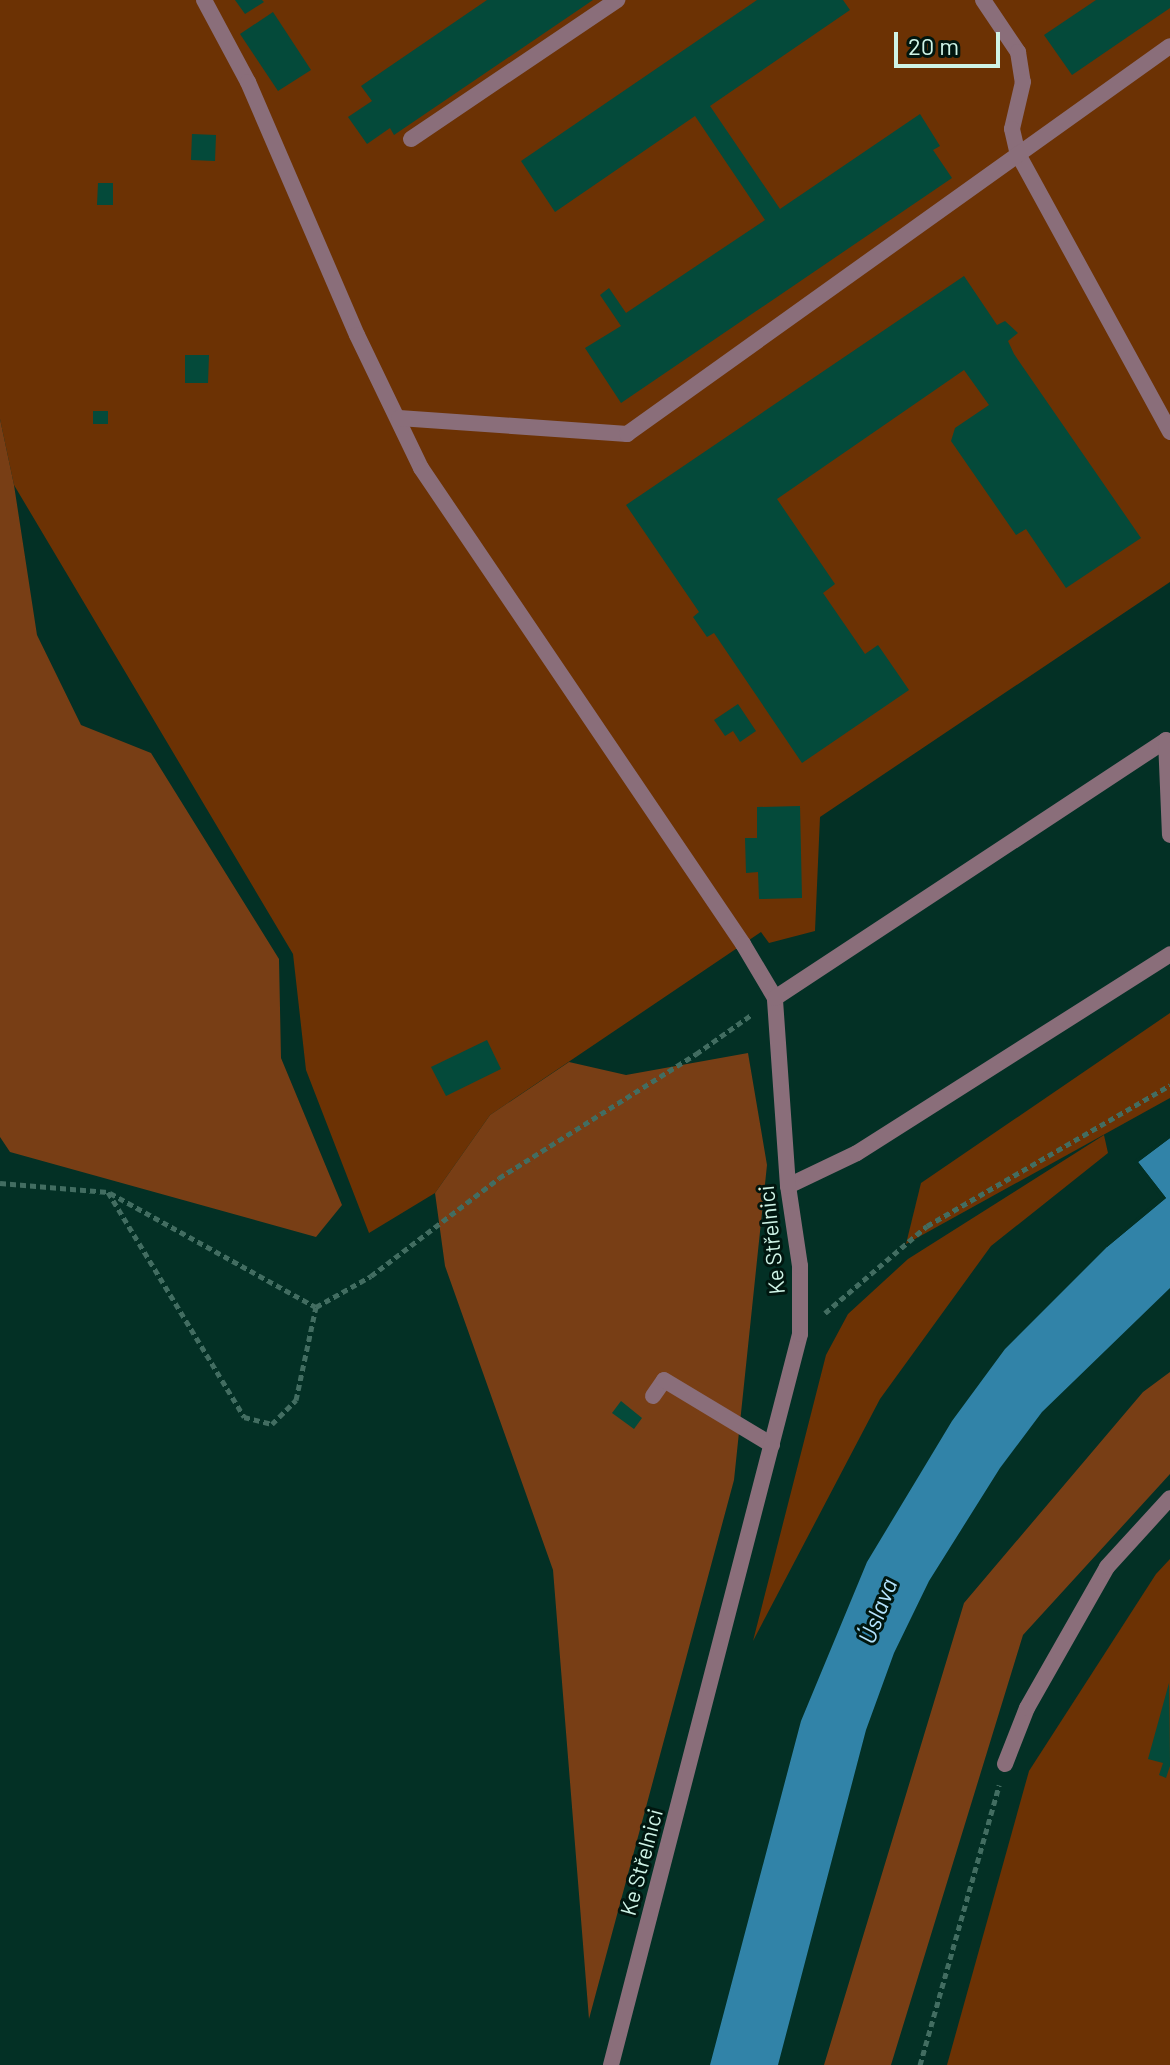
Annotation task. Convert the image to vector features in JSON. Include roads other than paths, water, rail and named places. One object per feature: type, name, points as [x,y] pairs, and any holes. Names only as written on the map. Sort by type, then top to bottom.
[{"type":"lane","points":[[204,0],[248,82],[357,335],[421,468],[743,944],[775,998],[1168,738]]},
{"type":"lane","points":[[411,139],[617,0]]},
{"type":"lane","points":[[983,0],[1018,52],[1023,82],[1012,129],[1018,154],[1170,432]]},
{"type":"lane","points":[[399,418],[627,434],[1170,46]]},
{"type":"lane","points":[[1168,738],[1170,835]]},
{"type":"lane","points":[[788,1186],[857,1153],[1170,954]]},
{"type":"lane","name":"Ke Střelnici","points":[[611,2065],[800,1334],[800,1266],[788,1186],[775,998]]},
{"type":"lane","points":[[653,1396],[664,1380],[772,1445]]},
{"type":"lane","points":[[1005,1764],[1027,1708],[1107,1567],[1170,1498]]},
{"type":"water","name":"Úslava","points":[[1170,1138],[1170,1288],[1042,1412],[1000,1468],[929,1581],[894,1653],[866,1730],[778,2065],[710,2065],[801,1721],[867,1562],[952,1421],[1005,1349],[1107,1247],[1166,1198],[1138,1162]]}]
